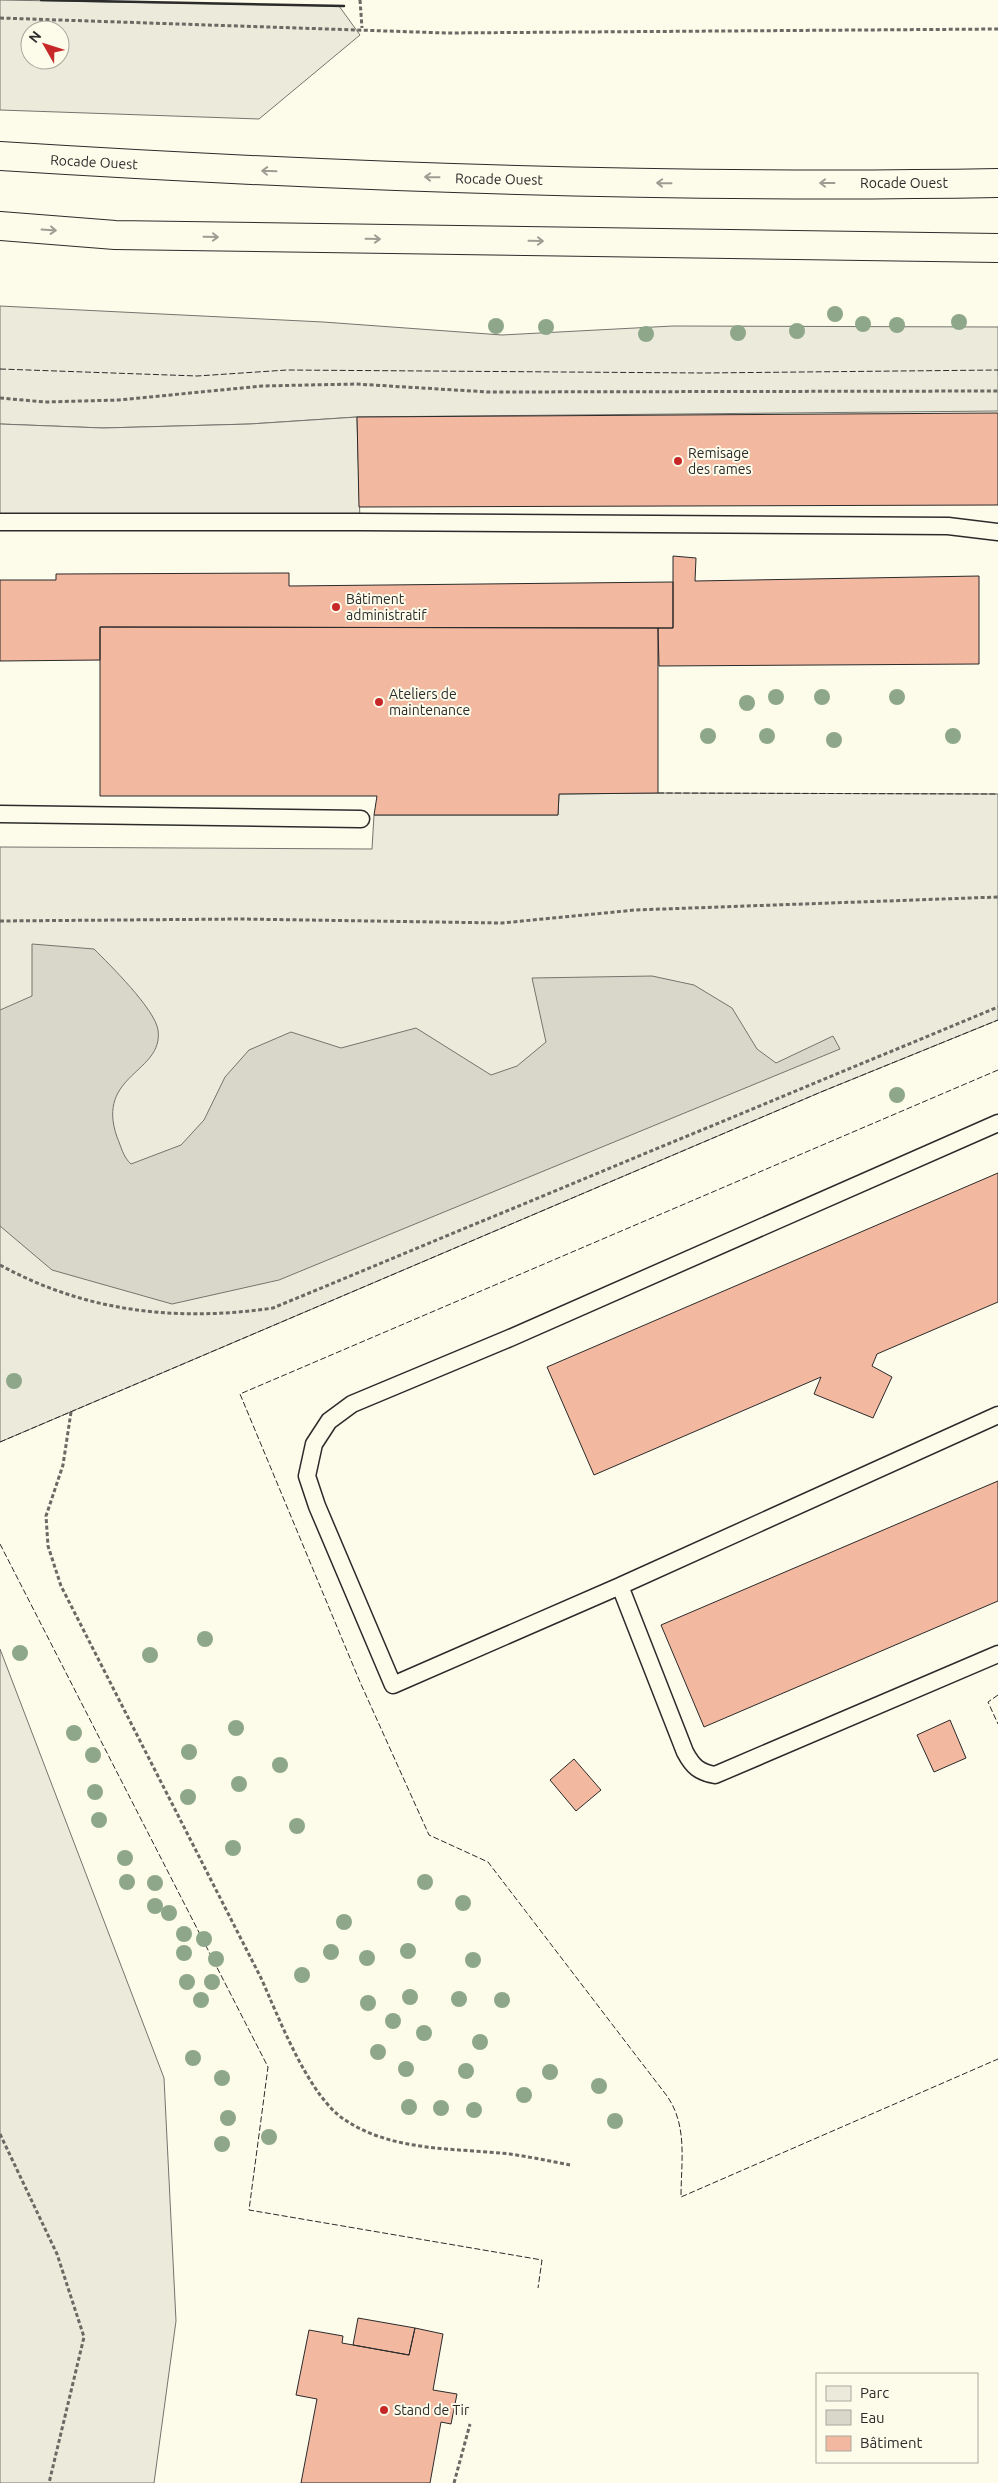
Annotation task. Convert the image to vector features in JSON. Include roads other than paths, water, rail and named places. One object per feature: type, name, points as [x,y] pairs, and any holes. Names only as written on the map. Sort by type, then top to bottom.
[{"type":"highway","name":"Rocade Ouest","points":[[0,156],[407,177],[685,183],[998,183]]},
{"type":"highway","points":[[0,226],[125,236],[998,248]]},
{"type":"lane","points":[[0,522],[948,526],[998,532]]},
{"type":"lane","points":[[0,814],[361,819]]},
{"type":"lane","points":[[998,1123],[510,1338],[352,1404],[329,1421],[314,1444],[307,1476],[394,1685],[620,1586],[998,1414]]},
{"type":"lane","points":[[620,1586],[685,1752],[691,1764],[702,1773],[715,1775],[998,1654]]},
{"type":"water","points":[[32,944],[94,949],[130,987],[155,1021],[158,1030],[157,1044],[151,1056],[122,1087],[115,1100],[113,1116],[117,1137],[124,1155],[131,1164],[181,1145],[204,1120],[225,1077],[249,1050],[291,1032],[341,1048],[416,1028],[491,1075],[517,1066],[546,1042],[532,978],[652,976],[694,985],[732,1008],[757,1049],[776,1063],[833,1036],[840,1049],[279,1280],[172,1304],[52,1270],[0,1226],[0,1010],[32,996]]},
{"type":"place","name":"Remisage des rames","points":[[678,461]]},
{"type":"place","name":"Bâtiment administratif","points":[[336,607]]},
{"type":"place","name":"Ateliers de maintenance","points":[[379,702]]},
{"type":"place","name":"Stand de Tir","points":[[384,2410]]}]
